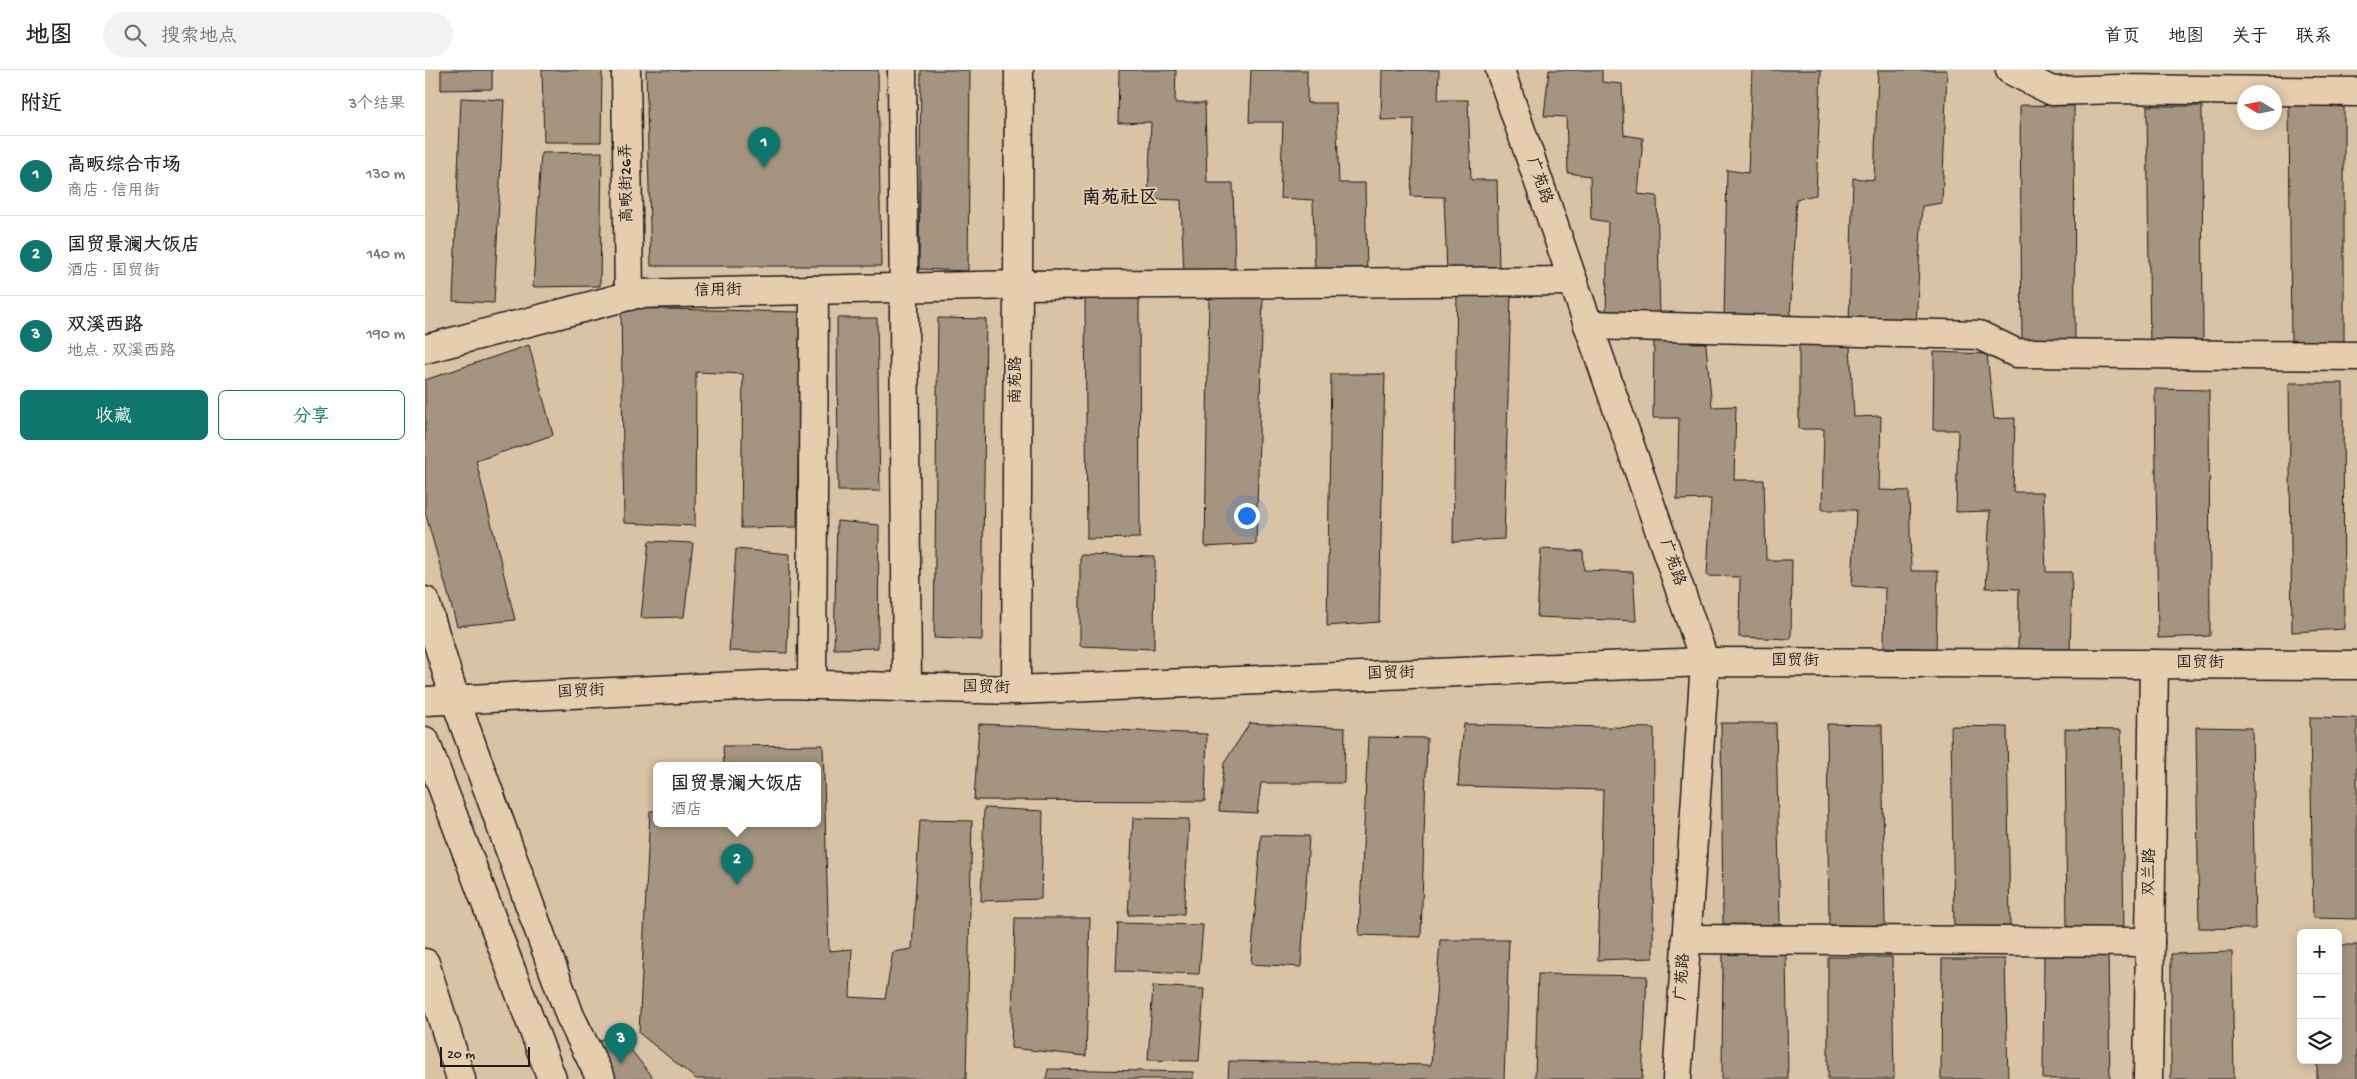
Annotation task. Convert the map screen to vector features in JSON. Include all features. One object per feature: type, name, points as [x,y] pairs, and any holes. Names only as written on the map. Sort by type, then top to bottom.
[{"type":"street","name":"高畈街26弄","points":[[626,70],[629,296]]},
{"type":"street","points":[[902,70],[907,688]]},
{"type":"street","name":"南苑路","points":[[1016,690],[1019,70]]},
{"type":"street","name":"广苑路","points":[[1500,70],[1705,662],[1677,1079]]},
{"type":"street","points":[[2010,70],[2052,91],[2119,89],[2357,92]]},
{"type":"street","name":"信用街","points":[[425,349],[636,294],[1018,285],[1573,281]]},
{"type":"street","points":[[812,685],[814,290]]},
{"type":"street","points":[[1588,325],[1979,336],[2016,353],[2357,356]]},
{"type":"street","points":[[425,601],[455,699],[570,1016],[601,1079]]},
{"type":"street","name":"国贸街","points":[[425,701],[773,685],[1016,690],[1705,662],[2357,665]]},
{"type":"street","name":"双兰路","points":[[2148,1079],[2154,664]]},
{"type":"street","points":[[425,742],[552,1079]]},
{"type":"street","points":[[1687,939],[2150,942]]},
{"type":"street","points":[[425,963],[461,1079]]},
{"type":"building","points":[[441,70],[492,70],[492,89],[441,90]]},
{"type":"building","points":[[542,70],[602,70],[601,142],[544,142]]},
{"type":"building","points":[[646,70],[878,70],[881,266],[651,266]]},
{"type":"building","points":[[921,70],[970,70],[968,271],[919,269]]},
{"type":"building","points":[[1119,70],[1176,70],[1175,103],[1205,103],[1207,183],[1233,183],[1235,275],[1184,275],[1181,200],[1148,199],[1151,122],[1118,123]]},
{"type":"building","points":[[1251,70],[1307,70],[1307,103],[1336,103],[1339,183],[1365,183],[1367,274],[1315,275],[1313,200],[1280,198],[1283,122],[1249,122]]},
{"type":"building","points":[[1382,70],[1439,70],[1438,100],[1468,100],[1471,180],[1497,180],[1499,272],[1447,272],[1444,197],[1411,196],[1414,119],[1381,120]]},
{"type":"building","points":[[1549,70],[1602,70],[1602,82],[1622,84],[1624,135],[1643,138],[1638,194],[1657,196],[1660,316],[1606,316],[1608,222],[1591,219],[1590,176],[1568,173],[1566,117],[1544,116]]},
{"type":"building","points":[[1752,70],[1821,70],[1816,195],[1796,199],[1790,320],[1724,318],[1727,170],[1748,173]]},
{"type":"building","points":[[1878,70],[1947,70],[1942,203],[1922,206],[1916,327],[1849,325],[1853,178],[1874,180]]},
{"type":"building","points":[[461,98],[504,100],[494,303],[453,301]]},
{"type":"building","points":[[2020,105],[2074,106],[2075,347],[2022,348]]},
{"type":"building","points":[[2289,105],[2344,105],[2344,346],[2291,347]]},
{"type":"building","points":[[2147,106],[2202,106],[2203,348],[2150,348]]},
{"type":"building","points":[[602,152],[600,286],[533,287],[541,153]]},
{"type":"building","points":[[1457,290],[1511,291],[1504,539],[1453,542]]},
{"type":"building","points":[[1085,296],[1139,297],[1140,538],[1087,539]]},
{"type":"building","points":[[1209,296],[1263,296],[1256,544],[1205,547]]},
{"type":"building","points":[[621,308],[801,312],[797,527],[741,528],[743,374],[696,372],[695,526],[624,523]]},
{"type":"building","points":[[837,318],[877,318],[880,491],[838,491]]},
{"type":"building","points":[[938,318],[986,319],[982,640],[934,638]]},
{"type":"building","points":[[1654,333],[1705,335],[1712,407],[1736,406],[1734,480],[1764,480],[1766,560],[1792,560],[1791,639],[1739,637],[1740,577],[1707,576],[1711,499],[1677,500],[1679,418],[1653,418]]},
{"type":"building","points":[[1799,344],[1850,346],[1854,417],[1881,416],[1879,490],[1909,491],[1911,571],[1938,571],[1936,649],[1884,647],[1885,588],[1852,586],[1856,510],[1822,510],[1824,429],[1799,429]]},
{"type":"building","points":[[529,345],[553,435],[476,461],[515,620],[457,626],[425,512],[425,380]]},
{"type":"building","points":[[1934,352],[1987,354],[1994,419],[2015,418],[2013,492],[2043,492],[2046,572],[2072,572],[2070,651],[2018,649],[2019,589],[1986,588],[1990,511],[1956,512],[1958,430],[1933,430]]},
{"type":"building","points":[[1331,374],[1385,374],[1379,622],[1327,626]]},
{"type":"building","points":[[2289,383],[2343,383],[2344,629],[2292,632]]},
{"type":"building","points":[[2155,389],[2209,390],[2210,636],[2158,638]]},
{"type":"building","points":[[837,521],[879,525],[878,648],[834,649]]},
{"type":"building","points":[[649,541],[693,543],[684,617],[641,618]]},
{"type":"building","points":[[736,549],[790,554],[787,653],[729,651]]},
{"type":"building","points":[[1541,549],[1583,551],[1584,570],[1633,572],[1636,621],[1537,617]]},
{"type":"building","points":[[1080,555],[1155,557],[1154,649],[1080,646]]},
{"type":"building","points":[[2310,717],[2357,718],[2357,919],[2313,918]]},
{"type":"building","points":[[1250,723],[1345,728],[1344,783],[1261,783],[1257,813],[1219,811],[1224,763]]},
{"type":"building","points":[[1721,723],[1776,723],[1780,925],[1723,924]]},
{"type":"building","points":[[979,724],[1207,734],[1205,801],[974,800]]},
{"type":"building","points":[[1464,724],[1654,728],[1653,958],[1598,960],[1603,790],[1458,786]]},
{"type":"building","points":[[1827,724],[1882,725],[1885,926],[1829,925]]},
{"type":"building","points":[[1951,726],[2007,727],[2010,928],[1954,928]]},
{"type":"building","points":[[2196,727],[2252,728],[2255,929],[2199,928]]},
{"type":"building","points":[[2065,729],[2121,730],[2124,932],[2067,930]]},
{"type":"building","points":[[1368,737],[1427,738],[1421,937],[1359,935]]},
{"type":"building","points":[[823,745],[829,951],[852,949],[850,997],[885,999],[893,952],[912,949],[920,820],[972,821],[966,1079],[696,1079],[639,1033],[650,811],[653,811],[653,827],[821,827],[821,762],[724,762],[723,746]]},
{"type":"building","points":[[984,808],[1043,811],[1041,899],[981,901]]},
{"type":"building","points":[[1133,818],[1189,819],[1184,914],[1128,915]]},
{"type":"building","points":[[1261,835],[1309,836],[1301,967],[1251,964]]},
{"type":"building","points":[[1015,918],[1090,918],[1086,1056],[1011,1048]]},
{"type":"building","points":[[1118,923],[1203,925],[1199,974],[1116,971]]},
{"type":"building","points":[[1440,940],[1509,940],[1504,1079],[1228,1079],[1229,1061],[1431,1065]]},
{"type":"building","points":[[2342,945],[2357,945],[2357,1079],[2317,1079],[2317,1064],[2342,1064]]},
{"type":"building","points":[[2232,952],[2234,1079],[2171,1079],[2171,954]]},
{"type":"building","points":[[2044,953],[2108,953],[2110,1079],[2043,1079]]},
{"type":"building","points":[[1723,954],[1786,954],[1788,1079],[1722,1079]]},
{"type":"building","points":[[1828,957],[1892,957],[1894,1079],[1828,1079]]},
{"type":"building","points":[[1942,959],[2005,959],[2008,1079],[1941,1079]]},
{"type":"building","points":[[1538,974],[1647,976],[1642,1079],[1535,1079]]},
{"type":"building","points":[[1153,986],[1204,989],[1199,1061],[1148,1060]]},
{"type":"building","points":[[616,1031],[654,1079],[613,1079],[586,1049]]},
{"type":"building","points":[[1048,1069],[1193,1072],[1193,1079],[1046,1079]]},
{"type":"place","name":"高畈综合市场","points":[[764,168]]},
{"type":"place","name":"国贸景澜大饭店","points":[[737,885]]},
{"type":"place","name":"双溪西路","points":[[621,1064]]},
{"type":"district","name":"南苑社区","points":[[1120,199]]}]
